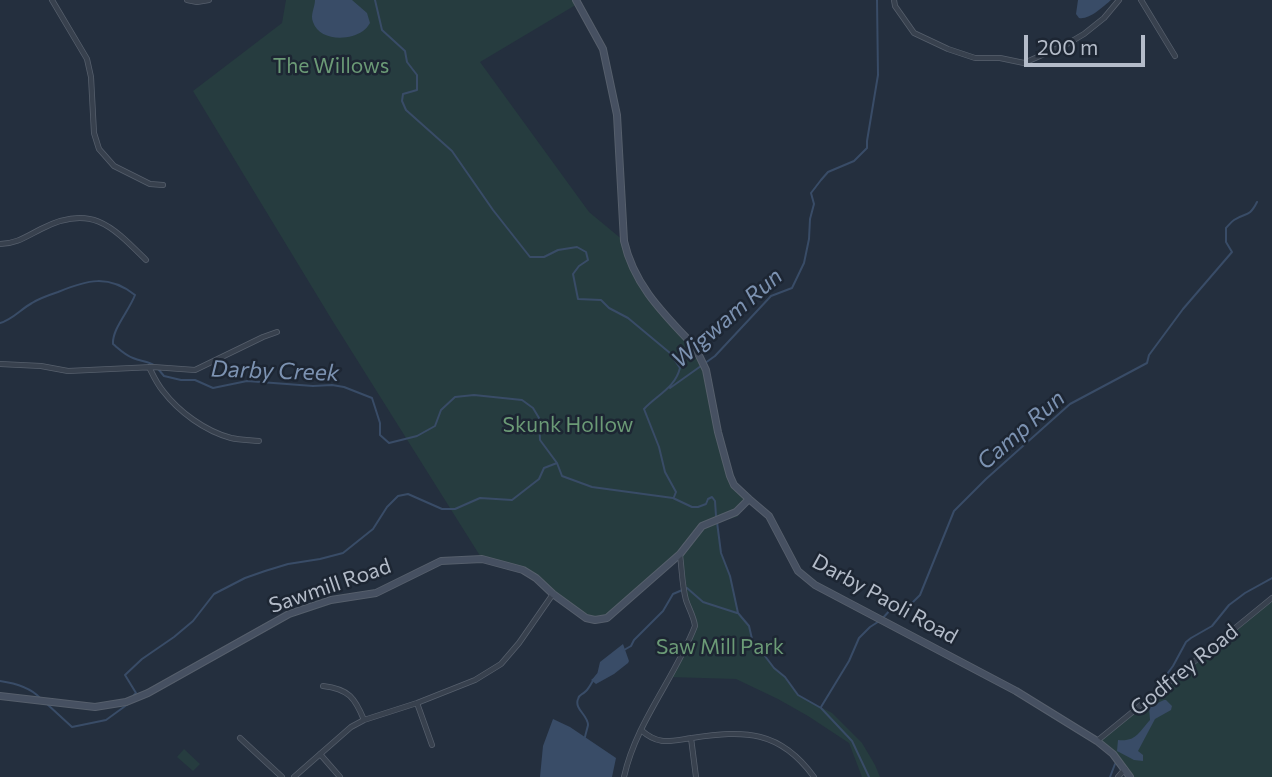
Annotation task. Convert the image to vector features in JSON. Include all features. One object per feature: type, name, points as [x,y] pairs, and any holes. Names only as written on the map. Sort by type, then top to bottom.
[{"type":"street","points":[[52,0],[87,60],[92,81],[94,133],[99,149],[114,166],[150,184],[163,185]]},
{"type":"street","points":[[187,0],[209,0]]},
{"type":"street","points":[[894,0],[895,6],[914,33],[975,58],[999,58],[1024,64],[1084,34],[1104,18],[1119,0]]},
{"type":"street","points":[[1141,0],[1175,56]]},
{"type":"street","name":"Darby Paoli Road","points":[[580,1],[603,49],[614,96],[624,241],[628,258],[657,307],[699,354],[706,370],[718,432],[734,485],[769,516],[794,566],[802,576],[1004,684],[1097,741],[1113,754],[1130,777]]},
{"type":"street","points":[[0,244],[19,241],[61,221],[83,218],[109,226],[146,260]]},
{"type":"street","points":[[0,364],[41,366],[68,371],[151,367],[195,370],[277,332]]},
{"type":"street","points":[[151,367],[169,399],[197,422],[232,438],[259,441]]},
{"type":"street","name":"Sawmill Road","points":[[0,696],[95,707],[126,702],[148,693],[289,614],[331,600],[376,593],[441,561],[482,559],[523,570],[586,618],[607,618],[680,554],[702,526],[730,515],[749,499]]},
{"type":"street","points":[[624,777],[629,754],[695,626],[683,586],[680,554]]},
{"type":"street","points":[[293,777],[351,727],[475,680],[501,663],[519,643],[553,594]]},
{"type":"street","name":"Godfrey Road","points":[[1097,741],[1272,598]]},
{"type":"street","points":[[323,686],[349,694],[357,703],[364,720]]},
{"type":"street","points":[[417,703],[432,745]]},
{"type":"street","points":[[641,730],[656,741],[733,733],[762,736],[788,748],[814,777]]},
{"type":"street","points":[[240,738],[282,777]]},
{"type":"street","points":[[691,738],[696,777]]},
{"type":"street","points":[[320,754],[340,777]]},
{"type":"street","points":[[1118,777],[1125,769]]},
{"type":"green space","name":"Skunk Hollow","points":[[286,0],[576,0],[579,3],[480,62],[589,212],[624,241],[636,276],[700,354],[730,476],[749,499],[737,517],[717,522],[721,553],[730,576],[738,613],[749,626],[752,639],[774,668],[785,677],[798,695],[832,713],[862,743],[880,777],[862,777],[849,743],[778,699],[736,679],[669,677],[695,626],[680,554],[607,618],[586,618],[536,578],[482,559],[193,91],[282,23]]},
{"type":"green space","points":[[1272,598],[1272,777],[1130,777],[1097,741]]},
{"type":"green space","points":[[184,749],[200,764],[193,771],[177,757]]},
{"type":"water","points":[[315,0],[352,0],[367,13],[370,23],[357,34],[343,38],[328,36],[321,33],[313,22]]},
{"type":"water","points":[[1078,0],[1111,0],[1096,12],[1079,18],[1076,14]]},
{"type":"water","points":[[623,644],[628,663],[596,684],[591,680],[597,675],[600,662]]},
{"type":"water","points":[[1164,700],[1172,706],[1171,710],[1155,719],[1138,751],[1143,755],[1143,761],[1134,760],[1117,751],[1118,740],[1137,735],[1150,720],[1149,707]]},
{"type":"water","points":[[553,719],[570,727],[616,758],[612,777],[540,777],[543,746]]},
{"type":"waterway","points":[[375,0],[382,30],[405,51],[407,62],[417,75],[417,90],[403,94],[402,101],[406,110],[452,151],[530,257],[544,257],[558,250],[577,247],[586,252],[588,260],[573,274],[578,299],[601,300],[609,308],[628,318],[670,353],[680,368],[670,386],[644,409],[659,447],[665,472],[676,492],[674,497]]},
{"type":"waterway","name":"Wigwam Run","points":[[670,388],[715,356],[771,296],[792,288],[804,263],[809,239],[814,204],[811,193],[828,172],[854,161],[867,148],[878,75],[877,0]]},
{"type":"waterway","name":"Camp Run","points":[[821,707],[849,661],[859,638],[892,608],[912,603],[920,595],[954,511],[1070,404],[1147,363],[1149,355],[1183,309],[1232,252],[1226,242],[1226,228],[1234,220],[1249,213],[1257,202]]},
{"type":"waterway","name":"Darby Creek","points":[[0,323],[28,305],[78,284],[97,281],[116,284],[135,295],[115,332],[113,344],[130,357],[155,366]]},
{"type":"waterway","name":"Darby Creek","points":[[159,370],[164,376],[195,380],[213,388],[247,381],[344,387],[372,398],[380,423],[380,435],[389,443],[417,436],[435,426],[441,410],[455,397],[474,395],[522,400],[533,408],[539,418],[540,440],[557,463],[562,476],[592,487],[673,498],[692,507],[706,504],[712,497],[715,501],[716,516]]},
{"type":"waterway","points":[[133,696],[136,693],[125,675],[193,621],[214,594],[265,571],[343,553],[373,529],[387,507],[398,496],[408,494],[442,509],[455,509],[480,498],[512,500],[539,479],[544,468],[557,463]]},
{"type":"waterway","name":"Darby Creek","points":[[717,522],[721,553],[730,576],[738,613],[749,626],[752,639],[798,695],[821,708],[852,741],[869,777]]},
{"type":"waterway","points":[[1158,689],[1186,642],[1212,626],[1229,605],[1245,593],[1272,578]]},
{"type":"waterway","points":[[624,650],[631,646],[663,611],[673,594],[687,588],[703,602],[737,613]]},
{"type":"waterway","points":[[585,737],[588,725],[577,703],[580,695],[588,689],[599,673]]},
{"type":"waterway","points":[[0,681],[22,686],[40,698]]},
{"type":"waterway","points":[[47,704],[72,727],[106,720],[128,704]]},
{"type":"waterway","points":[[1110,777],[1115,764]]},
{"type":"park label","name":"The Willows","points":[[331,66]]},
{"type":"park label","name":"Saw Mill Park","points":[[720,647]]}]
